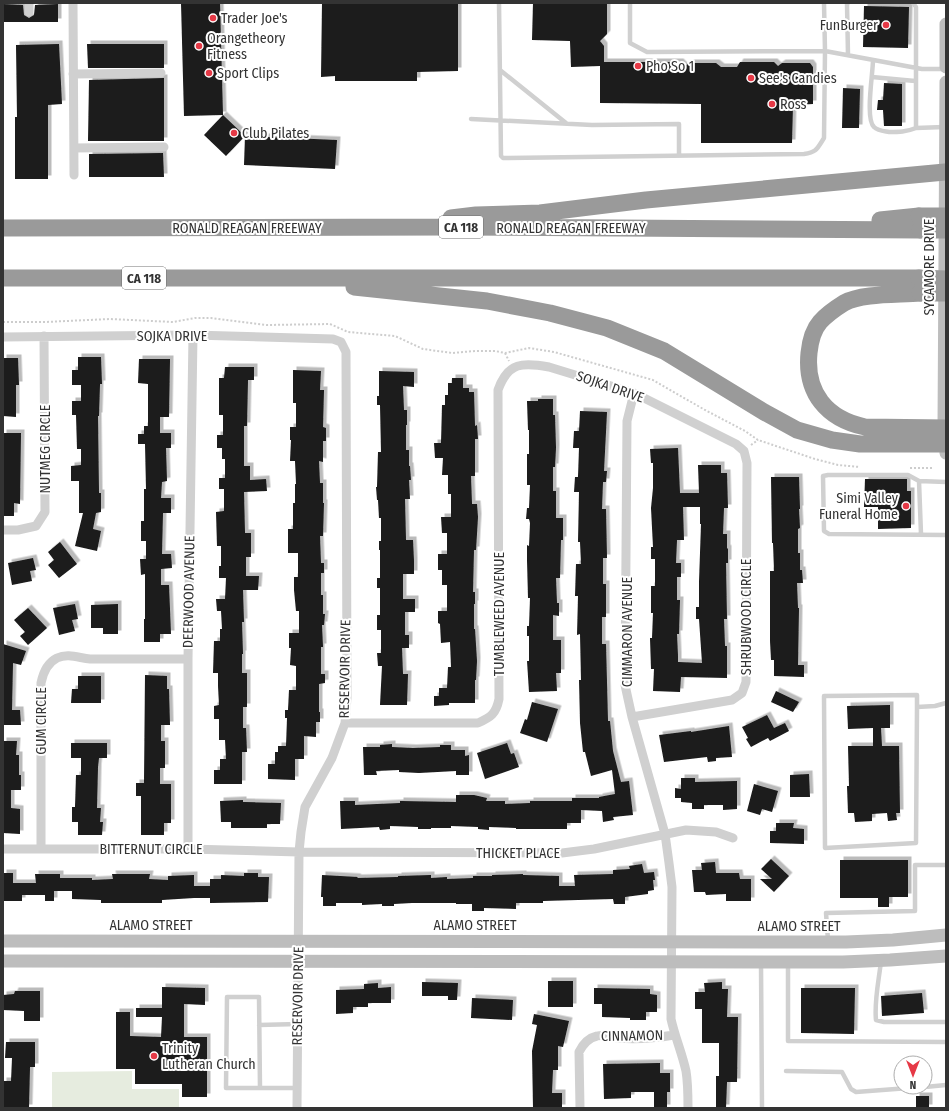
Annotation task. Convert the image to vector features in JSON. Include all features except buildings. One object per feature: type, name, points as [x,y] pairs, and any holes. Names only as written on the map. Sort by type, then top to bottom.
[{"type":"highway","points":[[375,228],[476,215],[547,212],[646,200],[945,172]]},
{"type":"highway","points":[[920,223],[946,216]]},
{"type":"highway","points":[[920,223],[946,230]]},
{"type":"highway","name":"RONALD REAGAN FREEWAY","points":[[3,228],[803,229],[920,223]]},
{"type":"highway","name":"CA 118","points":[[3,278],[285,278],[919,286],[946,278]]},
{"type":"highway","points":[[285,278],[487,301],[550,313],[606,328],[664,351],[764,412],[797,430],[832,440],[860,444],[945,439]]},
{"type":"highway","points":[[945,439],[865,427],[852,424],[839,418],[819,400],[808,374],[810,344],[814,333],[820,322],[846,302],[919,286],[946,293]]},
{"type":"main road","points":[[946,24],[946,68]]},
{"type":"main road","name":"SYCAMORE DRIVE","points":[[945,439],[946,82]]},
{"type":"main road","name":"ALAMO STREET","points":[[3,941],[828,942],[893,940],[946,935]]},
{"type":"main road","points":[[3,961],[788,962],[881,960],[946,956]]},
{"type":"street","points":[[73,3],[74,175]]},
{"type":"street","points":[[74,74],[161,74]]},
{"type":"street","points":[[74,148],[164,147]]},
{"type":"street","name":"SOJKA DRIVE","points":[[3,336],[193,335],[332,339],[341,342]]},
{"type":"street","name":"DEERWOOD AVENUE","points":[[188,849],[188,658],[193,335]]},
{"type":"street","name":"NUTMEG CIRCLE","points":[[3,530],[18,530],[36,526],[45,512],[44,336]]},
{"type":"street","name":"RESERVOIR DRIVE","points":[[298,1108],[299,852],[301,832],[305,807],[332,758],[345,723],[347,698],[346,352],[341,342]]},
{"type":"street","name":"SOJKA DRIVE","points":[[513,368],[520,365],[536,364],[634,393],[736,444],[744,451]]},
{"type":"street","name":"TUMBLEWEED AVENUE","points":[[345,723],[478,723],[490,717],[497,709],[499,700],[498,390],[502,379],[513,368]]},
{"type":"street","name":"CIMMARON AVENUE","points":[[634,393],[627,421],[625,685],[632,717],[665,834],[672,887],[671,1019],[674,1035],[685,1070],[688,1090],[688,1108]]},
{"type":"street","name":"SHRUBWOOD CIRCLE","points":[[632,717],[732,700],[742,693],[746,682],[747,462],[744,451]]},
{"type":"street","name":"GUM CIRCLE","points":[[41,849],[41,683],[47,667],[56,658],[67,655],[88,658],[188,658]]},
{"type":"street","name":"THICKET PLACE","points":[[299,852],[562,853],[594,849],[686,830],[716,832],[732,838]]},
{"type":"street","name":"BITTERNUT CIRCLE","points":[[3,849],[188,849],[299,852]]},
{"type":"street","name":"CINNAMON","points":[[580,1108],[579,1052],[582,1045],[590,1039],[602,1035],[619,1038],[649,1038],[674,1035]]},
{"type":"lane","points":[[499,3],[500,119],[501,156],[503,158],[804,154],[813,152],[817,150],[824,138],[824,3]]},
{"type":"lane","points":[[630,3],[630,43],[647,52],[825,51],[916,68],[946,68]]},
{"type":"lane","points":[[848,3],[848,55]]},
{"type":"lane","points":[[913,3],[916,7],[916,128]]},
{"type":"lane","points":[[873,60],[869,110],[871,123],[874,128],[881,131],[900,132],[916,128],[946,127]]},
{"type":"lane","points":[[500,70],[566,123]]},
{"type":"lane","points":[[872,77],[916,81]]},
{"type":"lane","points":[[471,119],[500,119],[592,125],[679,124],[679,155]]},
{"type":"lane","points":[[946,482],[919,481],[908,475],[823,476],[824,531],[829,534],[946,535]]},
{"type":"lane","points":[[919,481],[921,534]]},
{"type":"lane","points":[[917,695],[917,707],[916,843],[825,848],[824,696],[917,695]]},
{"type":"lane","points":[[917,707],[935,706],[946,703]]},
{"type":"lane","points":[[828,942],[826,913],[915,911],[915,865],[946,865]]},
{"type":"lane","points":[[881,960],[875,1007],[876,1020],[884,1022],[946,1022]]},
{"type":"lane","points":[[761,962],[762,1108]]},
{"type":"lane","points":[[788,962],[788,1041],[946,1042]]},
{"type":"lane","points":[[260,1088],[259,997],[227,997],[226,1088],[260,1088],[297,1088]]},
{"type":"lane","points":[[259,1025],[298,1024]]},
{"type":"lane","points":[[786,1071],[842,1072],[851,1088],[856,1092],[893,1089]]},
{"type":"lane","points":[[933,1086],[946,1085]]},
{"type":"path","points":[[3,322],[110,319],[173,322],[195,318],[211,318],[267,325],[330,324],[348,332],[396,336],[423,349],[452,353],[475,350],[505,353],[529,348],[554,352],[653,380],[745,431],[758,440],[838,465],[866,468]]},
{"type":"path","points":[[910,468],[933,468]]},
{"type":"shaded area","points":[[132,1071],[132,1089],[179,1089],[179,1108],[52,1108],[52,1072]]},
{"type":"place","name":"Trader Joe's","points":[[213,18]]},
{"type":"place","name":"FunBurger","points":[[886,25]]},
{"type":"place","name":"Orangetheory Fitness","points":[[199,46]]},
{"type":"place","name":"Pho So 1","points":[[638,66]]},
{"type":"place","name":"Sport Clips","points":[[209,73]]},
{"type":"place","name":"See's Candies","points":[[751,78]]},
{"type":"place","name":"Ross","points":[[772,104]]},
{"type":"place","name":"Club Pilates","points":[[234,133]]},
{"type":"place","name":"Simi Valley Funeral Home","points":[[906,506]]},
{"type":"place","name":"Trinity Lutheran Church","points":[[154,1056]]}]
